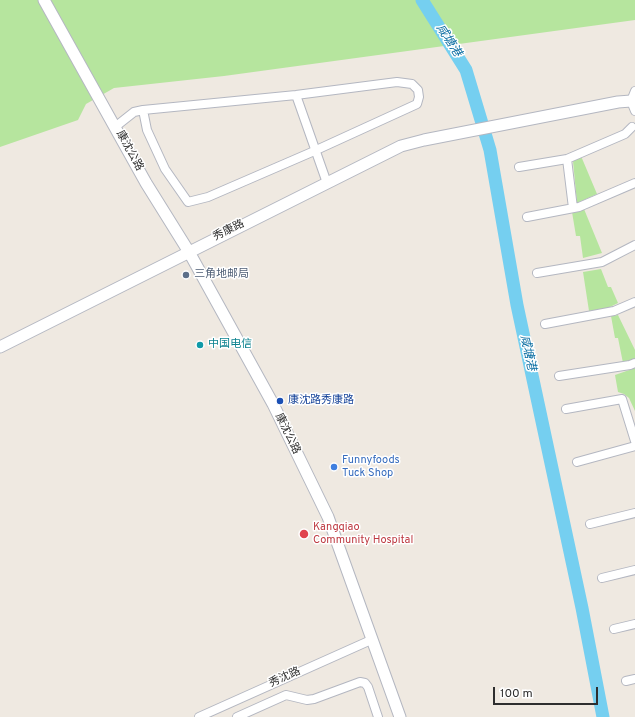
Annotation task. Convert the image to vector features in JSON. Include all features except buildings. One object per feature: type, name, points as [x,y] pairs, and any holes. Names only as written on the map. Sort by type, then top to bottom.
[{"type":"street","name":"康沈公路","points":[[44,0],[146,183],[189,252],[273,404],[328,517],[371,640],[400,717]]},
{"type":"street","points":[[115,127],[134,112],[143,110],[296,95],[397,82],[412,84],[418,90],[419,97],[417,104],[315,151],[208,198],[188,202],[165,169],[147,130],[143,110]]},
{"type":"street","points":[[296,95],[327,183]]},
{"type":"street","name":"秀康路","points":[[0,347],[401,146],[424,140],[618,102],[634,101]]},
{"type":"street","points":[[519,167],[567,159],[625,134],[632,128]]},
{"type":"street","points":[[567,159],[574,208]]},
{"type":"street","points":[[527,217],[574,208],[635,182]]},
{"type":"street","points":[[537,274],[602,262],[635,245]]},
{"type":"street","points":[[545,324],[614,311],[635,302]]},
{"type":"street","points":[[559,376],[635,363]]},
{"type":"street","points":[[566,410],[622,398],[635,441]]},
{"type":"street","points":[[577,462],[635,446]]},
{"type":"street","points":[[590,524],[635,513]]},
{"type":"street","points":[[602,578],[635,570]]},
{"type":"street","points":[[614,629],[635,624]]},
{"type":"street","name":"秀沈路","points":[[203,716],[371,640]]},
{"type":"street","points":[[626,681],[635,679]]},
{"type":"street","points":[[237,717],[286,695],[307,700],[314,699],[360,682],[365,683],[368,687],[378,717]]},
{"type":"green space","points":[[0,0],[635,0],[635,20],[224,76],[114,88],[86,104],[78,120],[0,147]]},
{"type":"green space","points":[[581,156],[597,194],[577,203],[573,161]]},
{"type":"green space","points":[[584,209],[602,253],[583,258],[580,236],[576,236],[572,212]]},
{"type":"green space","points":[[601,269],[608,287],[611,287],[618,303],[608,308],[589,311],[583,272]]},
{"type":"green space","points":[[618,315],[635,350],[635,359],[623,363],[618,338],[615,338],[611,316]]},
{"type":"green space","points":[[635,368],[635,411],[629,398],[618,392],[615,375]]},
{"type":"waterway","name":"咸塘港","points":[[422,0],[466,70],[490,150],[517,305],[582,608],[603,717]]},
{"type":"place","name":"三角地邮局","points":[[186,275]]},
{"type":"place","name":"中国电信","points":[[200,345]]},
{"type":"place","name":"康沈路秀康路","points":[[280,401]]},
{"type":"place","name":"Funnyfoods Tuck Shop","points":[[334,467]]},
{"type":"place","name":"Kangqiao Community Hospital","points":[[304,534]]}]
